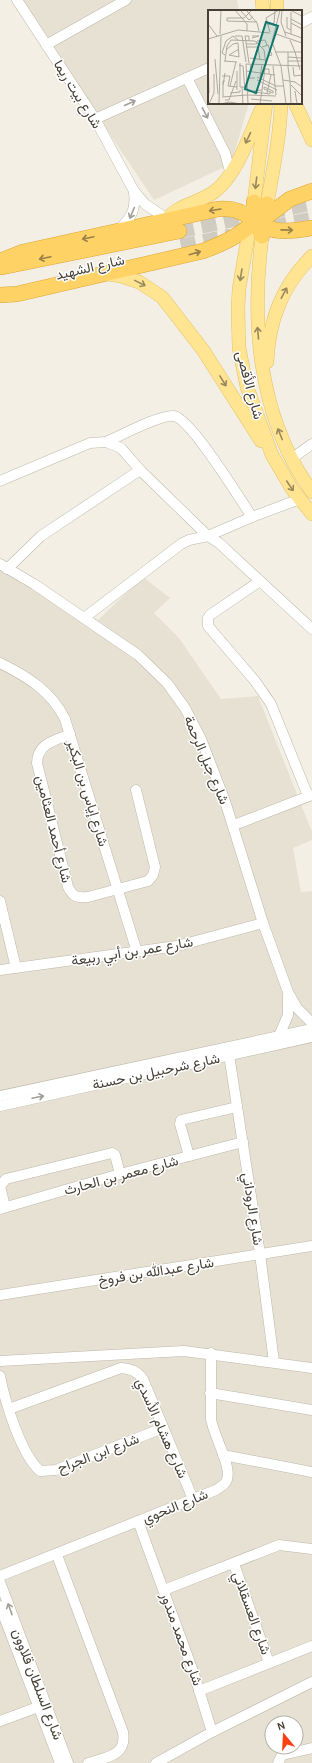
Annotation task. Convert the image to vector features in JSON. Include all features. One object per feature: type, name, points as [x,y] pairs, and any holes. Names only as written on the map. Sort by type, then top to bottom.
[{"type":"highway","points":[[0,295],[17,294],[203,251],[223,243],[290,199],[312,191]]},
{"type":"highway","points":[[0,261],[23,252],[167,219],[223,209],[239,211],[271,228],[288,231],[312,228]]},
{"type":"highway","name":"شارع الشهيد","points":[[0,268],[179,231]]},
{"type":"highway","name":"شارع الشهيد","points":[[0,288],[181,246]]},
{"type":"main road","points":[[262,0],[263,10]]},
{"type":"main road","points":[[277,0],[278,10]]},
{"type":"main road","points":[[167,219],[179,209],[216,191],[231,175],[265,104]]},
{"type":"main road","points":[[258,221],[265,104]]},
{"type":"main road","points":[[258,221],[277,145],[281,104]]},
{"type":"main road","points":[[296,104],[308,124],[312,140]]},
{"type":"main road","name":"شارع الأقصى","points":[[258,221],[257,304],[259,345],[266,386],[279,433],[291,458],[312,492]]},
{"type":"main road","name":"شارع الأقصى","points":[[258,221],[239,289],[239,348],[247,387],[272,455],[289,484],[312,514]]},
{"type":"main road","points":[[266,386],[268,347],[275,312],[295,275],[312,256]]},
{"type":"main road","points":[[102,274],[130,278],[147,286],[162,297],[203,350],[248,424],[272,455]]},
{"type":"street","name":"شارع بيت ريما","points":[[17,0],[95,118],[134,191],[145,204],[167,219]]},
{"type":"street","points":[[46,45],[126,0]]},
{"type":"street","points":[[302,22],[312,17]]},
{"type":"street","points":[[95,118],[208,68]]},
{"type":"street","points":[[187,78],[225,153],[231,175]]},
{"type":"street","points":[[118,231],[133,212],[135,203],[134,191]]},
{"type":"street","points":[[0,481],[90,443],[106,442],[164,416],[175,416],[184,422],[210,455],[252,517]]},
{"type":"street","points":[[106,442],[121,448],[140,470],[208,536],[219,543],[312,629]]},
{"type":"street","points":[[291,458],[312,444]]},
{"type":"street","points":[[4,566],[41,536],[140,470]]},
{"type":"street","points":[[84,618],[181,544],[190,540],[208,536],[252,517],[300,499]]},
{"type":"street","name":"شارع جبل الرحمة","points":[[4,566],[34,584],[138,655],[156,672],[177,696],[191,718],[201,739],[234,825],[262,923],[288,992],[297,1008],[312,1023]]},
{"type":"street","points":[[234,825],[310,796],[270,704],[255,681],[208,626],[207,622],[210,615],[260,580]]},
{"type":"street","name":"شارع إياس بن البكير","points":[[0,663],[36,683],[49,694],[59,706],[70,734],[137,952]]},
{"type":"street","name":"شارع أحمد العثامين","points":[[70,734],[46,744],[38,755],[37,763],[68,887],[72,894],[78,898],[118,890]]},
{"type":"street","points":[[118,890],[148,881],[153,875],[155,867],[136,790]]},
{"type":"street","points":[[0,901],[16,968]]},
{"type":"street","name":"شارع عمر بن أبي ربيعة","points":[[0,970],[177,946],[262,923]]},
{"type":"street","name":"شارع جبل الرحمة","points":[[279,1036],[288,1015],[288,992]]},
{"type":"street","name":"شارع شرحبيل بن حسنة","points":[[0,1096],[312,1029]]},
{"type":"street","name":"شارع شرحبيل بن حسنة","points":[[0,1106],[312,1037]]},
{"type":"street","name":"شارع الروداني","points":[[229,1055],[260,1254],[274,1362]]},
{"type":"street","points":[[189,1156],[180,1124],[181,1120],[238,1107]]},
{"type":"street","name":"شارع معمر بن الحارث","points":[[2,1208],[120,1174],[243,1142]]},
{"type":"street","points":[[2,1208],[0,1186],[6,1179],[112,1153],[115,1155],[120,1174]]},
{"type":"street","name":"شارع عبدالله بن فروخ","points":[[0,1295],[312,1246]]},
{"type":"street","points":[[0,1361],[157,1351],[184,1351],[211,1353],[312,1368]]},
{"type":"street","name":"شارع النحوي","points":[[0,1576],[56,1555],[216,1490],[225,1484],[228,1478],[223,1455],[212,1428],[210,1393],[211,1353]]},
{"type":"street","name":"شارع هشام الأسدي","points":[[9,1409],[121,1368],[138,1372],[193,1499]]},
{"type":"street","name":"شارع ابن الجراح","points":[[0,1376],[9,1409],[28,1456],[40,1471],[56,1470],[163,1428]]},
{"type":"street","points":[[210,1393],[312,1410]]},
{"type":"street","points":[[223,1455],[312,1472]]},
{"type":"street","name":"شارع محمد مندور","points":[[138,1521],[200,1691],[312,1646]]},
{"type":"street","points":[[164,1590],[234,1564],[279,1545],[312,1550]]},
{"type":"street","points":[[56,1555],[120,1724],[124,1739],[123,1747],[118,1752],[88,1763]]},
{"type":"street","name":"شارع العسقلاني","points":[[234,1564],[269,1663]]},
{"type":"street","name":"شارع السلطان قلاوون","points":[[0,1582],[68,1763]]},
{"type":"street","name":"شارع السلطان قلاوون","points":[[0,1606],[60,1763]]},
{"type":"street","points":[[162,1761],[212,1732],[312,1682]]},
{"type":"street","points":[[200,1691],[212,1732]]},
{"type":"street","points":[[0,1721],[38,1707]]},
{"type":"street","points":[[278,1763],[282,1755],[312,1748]]},
{"type":"shaded area","points":[[20,0],[237,0],[239,10],[208,10],[208,104],[249,104],[231,164],[154,200]]},
{"type":"shaded area","points":[[0,568],[98,620],[143,577],[170,598],[154,613],[179,638],[221,699],[258,696],[312,832],[312,840],[293,848],[301,892],[312,891],[312,1763],[0,1763]]},
{"type":"tunnel","points":[[179,231],[312,203]]},
{"type":"tunnel","points":[[272,227],[312,219]]},
{"type":"tunnel","points":[[181,246],[231,236]]}]
